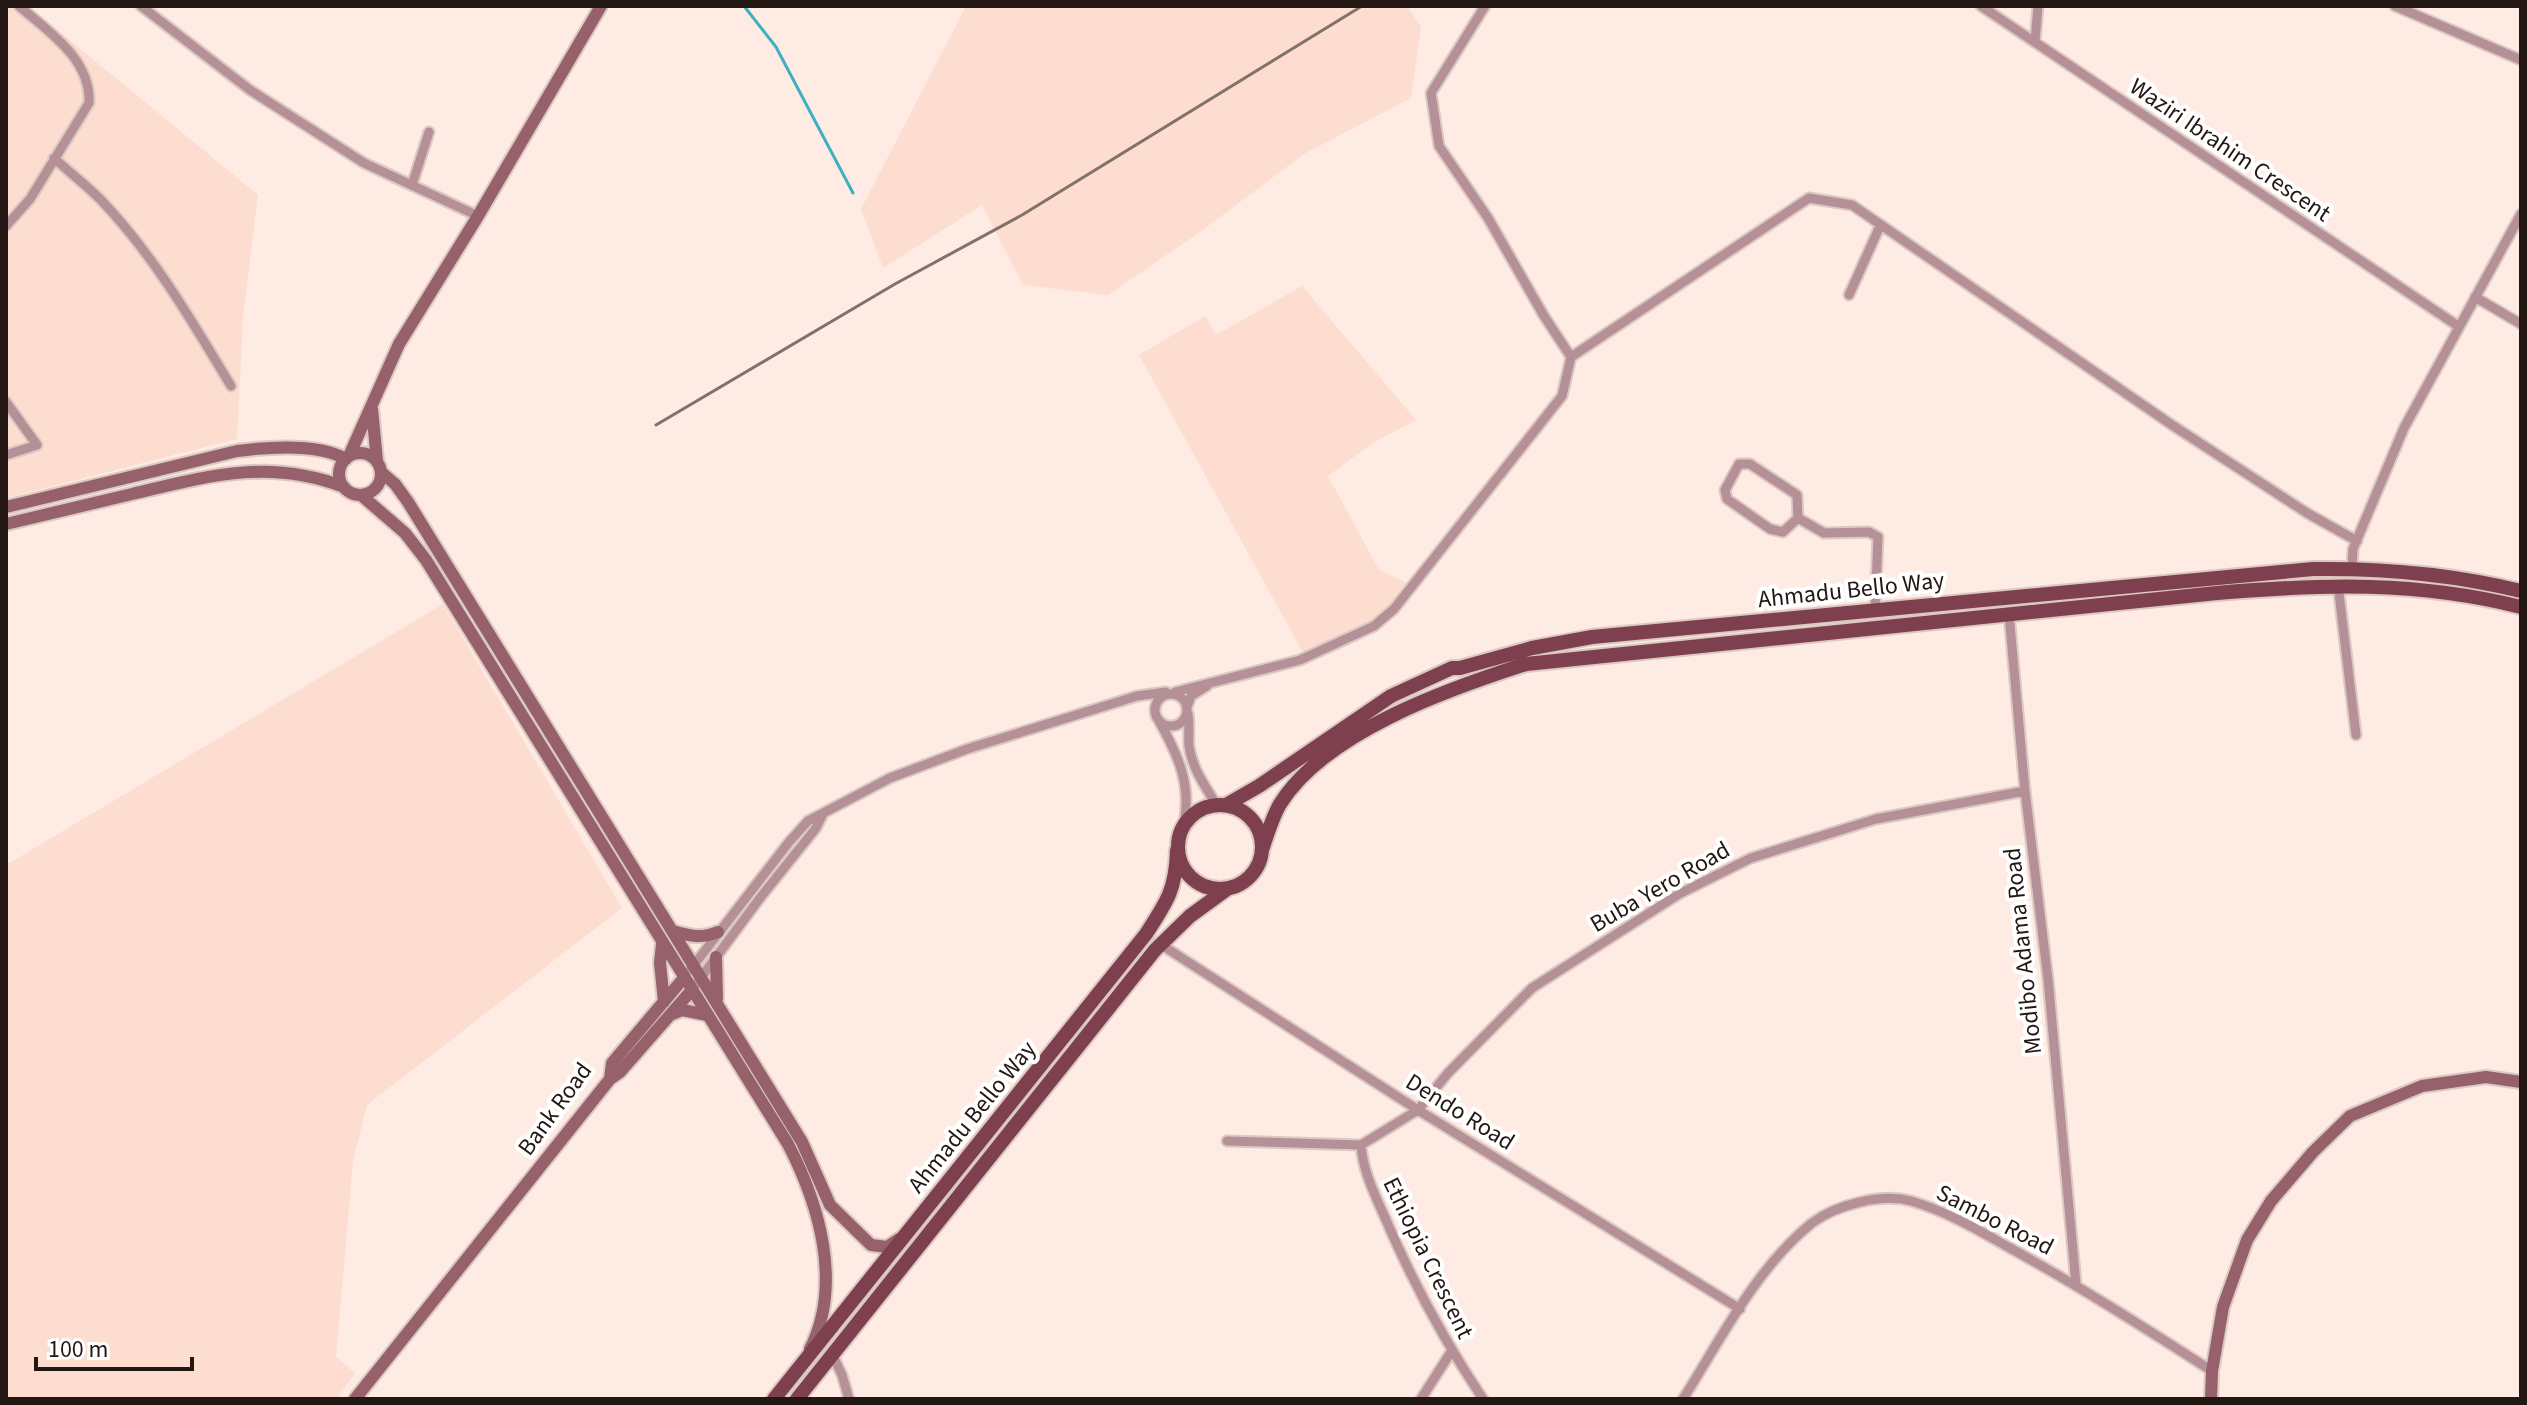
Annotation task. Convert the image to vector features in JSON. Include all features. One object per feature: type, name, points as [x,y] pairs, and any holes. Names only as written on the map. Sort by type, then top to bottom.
[{"type":"main road","name":"Ahmadu Bello Way","points":[[1221,804],[1259,786],[1391,696],[1452,668],[1592,637],[2273,571],[2352,568],[2430,573],[2521,591]]},
{"type":"main road","name":"Ahmadu Bello Way","points":[[1262,850],[1280,805],[1311,767],[1367,730],[1412,706],[1470,682],[1526,664],[2228,592],[2338,585],[2434,589],[2521,607]]},
{"type":"main road","points":[[1221,804],[1245,813],[1253,820],[1262,839],[1262,850],[1254,872],[1242,883],[1227,889],[1204,886],[1194,880],[1180,861],[1177,850],[1184,823],[1201,808],[1221,804]]},
{"type":"main road","name":"Ahmadu Bello Way","points":[[774,1399],[1146,934],[1161,912],[1177,877],[1177,850]]},
{"type":"main road","name":"Ahmadu Bello Way","points":[[797,1399],[1160,944],[1190,916],[1227,889]]},
{"type":"street","points":[[6,226],[30,199],[89,103],[90,87],[83,67],[19,6]]},
{"type":"street","points":[[141,6],[250,90],[364,163],[478,216]]},
{"type":"street","points":[[344,487],[339,473],[372,409],[399,344],[601,6]]},
{"type":"street","points":[[1485,6],[1431,93],[1439,146],[1488,218],[1571,357],[1809,198],[1852,205],[2172,425],[2307,513],[2357,541]]},
{"type":"street","name":"Waziri Ibrahim Crescent","points":[[1981,6],[2458,326]]},
{"type":"street","points":[[2035,42],[2038,6]]},
{"type":"street","points":[[2395,6],[2521,60]]},
{"type":"street","points":[[412,185],[429,132]]},
{"type":"street","points":[[54,158],[100,199],[143,249],[187,312],[231,386]]},
{"type":"street","points":[[2352,568],[2353,549],[2404,428],[2521,214]]},
{"type":"street","points":[[1849,295],[1880,226]]},
{"type":"street","points":[[2475,297],[2521,324]]},
{"type":"street","name":"Bank Road","points":[[355,1399],[610,1079],[612,1063],[808,821],[890,778],[967,749],[1123,701],[1209,684],[1300,660],[1374,626],[1394,609],[1562,396],[1571,357]]},
{"type":"street","points":[[6,402],[37,445],[6,455]]},
{"type":"street","points":[[361,495],[374,490],[378,484],[372,409]]},
{"type":"street","points":[[6,507],[237,451],[259,448],[317,449],[347,457],[364,453],[408,502],[702,976],[802,1142],[839,1216],[871,1245],[887,1247],[908,1232]]},
{"type":"street","points":[[1750,464],[1790,488],[1798,498],[1798,518],[1788,530],[1777,531],[1727,499],[1725,490],[1736,467],[1750,464]]},
{"type":"street","points":[[6,524],[199,478],[241,471],[306,474],[344,487],[361,495],[405,533],[426,560],[801,1169],[820,1226],[824,1289],[816,1337],[802,1364]]},
{"type":"street","points":[[1798,518],[1824,533],[1875,534],[1878,537],[1875,610]]},
{"type":"street","points":[[2338,585],[2356,735]]},
{"type":"street","name":"Modibo Adama Road","points":[[2009,614],[2025,791],[2048,979],[2076,1284]]},
{"type":"street","points":[[1209,684],[1191,696],[1187,710],[1182,723],[1173,726],[1163,724],[1157,717],[1157,703],[1170,692],[1187,710],[1193,764],[1221,804]]},
{"type":"street","points":[[1123,701],[1151,706],[1171,741],[1189,801],[1184,823]]},
{"type":"street","name":"Buba Yero Road","points":[[1418,1110],[1448,1073],[1532,988],[1679,894],[1751,858],[1876,819],[2025,791]]},
{"type":"street","name":"Bank Road","points":[[691,991],[816,828],[824,813]]},
{"type":"street","points":[[673,931],[691,937],[707,937],[718,932]]},
{"type":"street","points":[[662,944],[660,963],[664,1002]]},
{"type":"street","name":"Dendo Road","points":[[1160,944],[1418,1110],[1740,1309]]},
{"type":"street","points":[[716,957],[717,1002]]},
{"type":"street","points":[[610,1079],[620,1072],[691,991]]},
{"type":"street","points":[[670,1015],[682,1010],[707,1015]]},
{"type":"street","points":[[2211,1399],[2212,1371],[2223,1307],[2247,1240],[2271,1201],[2313,1152],[2350,1116],[2422,1086],[2486,1077],[2521,1082]]},
{"type":"street","points":[[1227,1141],[1361,1145],[1418,1110]]},
{"type":"street","name":"Ethiopia Crescent","points":[[1361,1145],[1363,1167],[1405,1264],[1451,1352],[1483,1399]]},
{"type":"street","name":"Sambo Road","points":[[1683,1399],[1740,1309],[1780,1254],[1815,1221],[1851,1205],[1877,1200],[1908,1200],[1960,1220],[2076,1284],[2212,1371]]},
{"type":"street","points":[[1421,1399],[1451,1352]]},
{"type":"street","points":[[833,1356],[849,1399]]},
{"type":"shaded area","points":[[6,6],[28,6],[258,195],[243,317],[237,439],[6,498]]},
{"type":"shaded area","points":[[966,6],[1407,6],[1421,27],[1411,98],[1304,154],[1200,232],[1108,295],[1023,285],[982,205],[883,268],[861,209]]},
{"type":"shaded area","points":[[1302,286],[1416,420],[1371,444],[1328,476],[1379,570],[1410,584],[1378,624],[1307,660],[1139,355],[1205,316],[1216,335]]},
{"type":"shaded area","points":[[443,604],[622,908],[367,1105],[353,1161],[336,1357],[355,1373],[337,1399],[6,1399],[6,865]]},
{"type":"waterway","points":[[744,6],[776,47],[853,193]]},
{"type":"railway","points":[[656,425],[895,284],[1022,215],[1362,6]]}]
